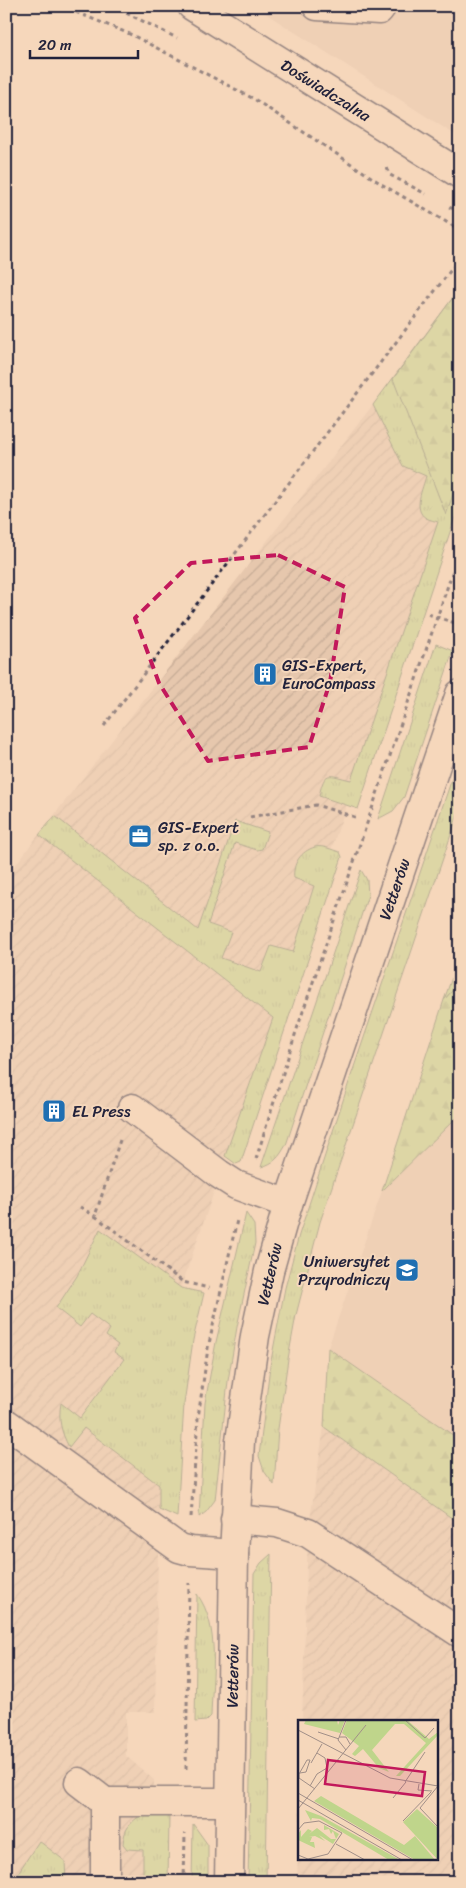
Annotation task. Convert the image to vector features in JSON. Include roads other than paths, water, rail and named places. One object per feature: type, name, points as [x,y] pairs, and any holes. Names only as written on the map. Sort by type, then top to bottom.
[{"type":"street","name":"Doświadczalna","points":[[192,6],[460,174]]},
{"type":"street","points":[[317,6],[379,10],[382,6]]},
{"type":"street","name":"Vetterów","points":[[229,1882],[235,1518],[240,1441],[251,1359],[269,1271],[288,1204],[460,694]]},
{"type":"street","points":[[132,1108],[236,1185],[288,1204]]},
{"type":"street","points":[[6,1423],[179,1548],[190,1551],[234,1554]]},
{"type":"street","points":[[235,1518],[277,1523],[308,1533],[460,1633]]},
{"type":"street","points":[[79,1782],[106,1802],[230,1802]]},
{"type":"street","points":[[104,1882],[106,1802]]},
{"type":"place","name":"GIS-Expert, EuroCompass","points":[[265,674]]},
{"type":"place","name":"GIS-Expert sp. z o.o.","points":[[140,836]]},
{"type":"place","name":"EL Press","points":[[54,1111]]},
{"type":"place","name":"Uniwersytet Przyrodniczy","points":[[407,1270]]}]
